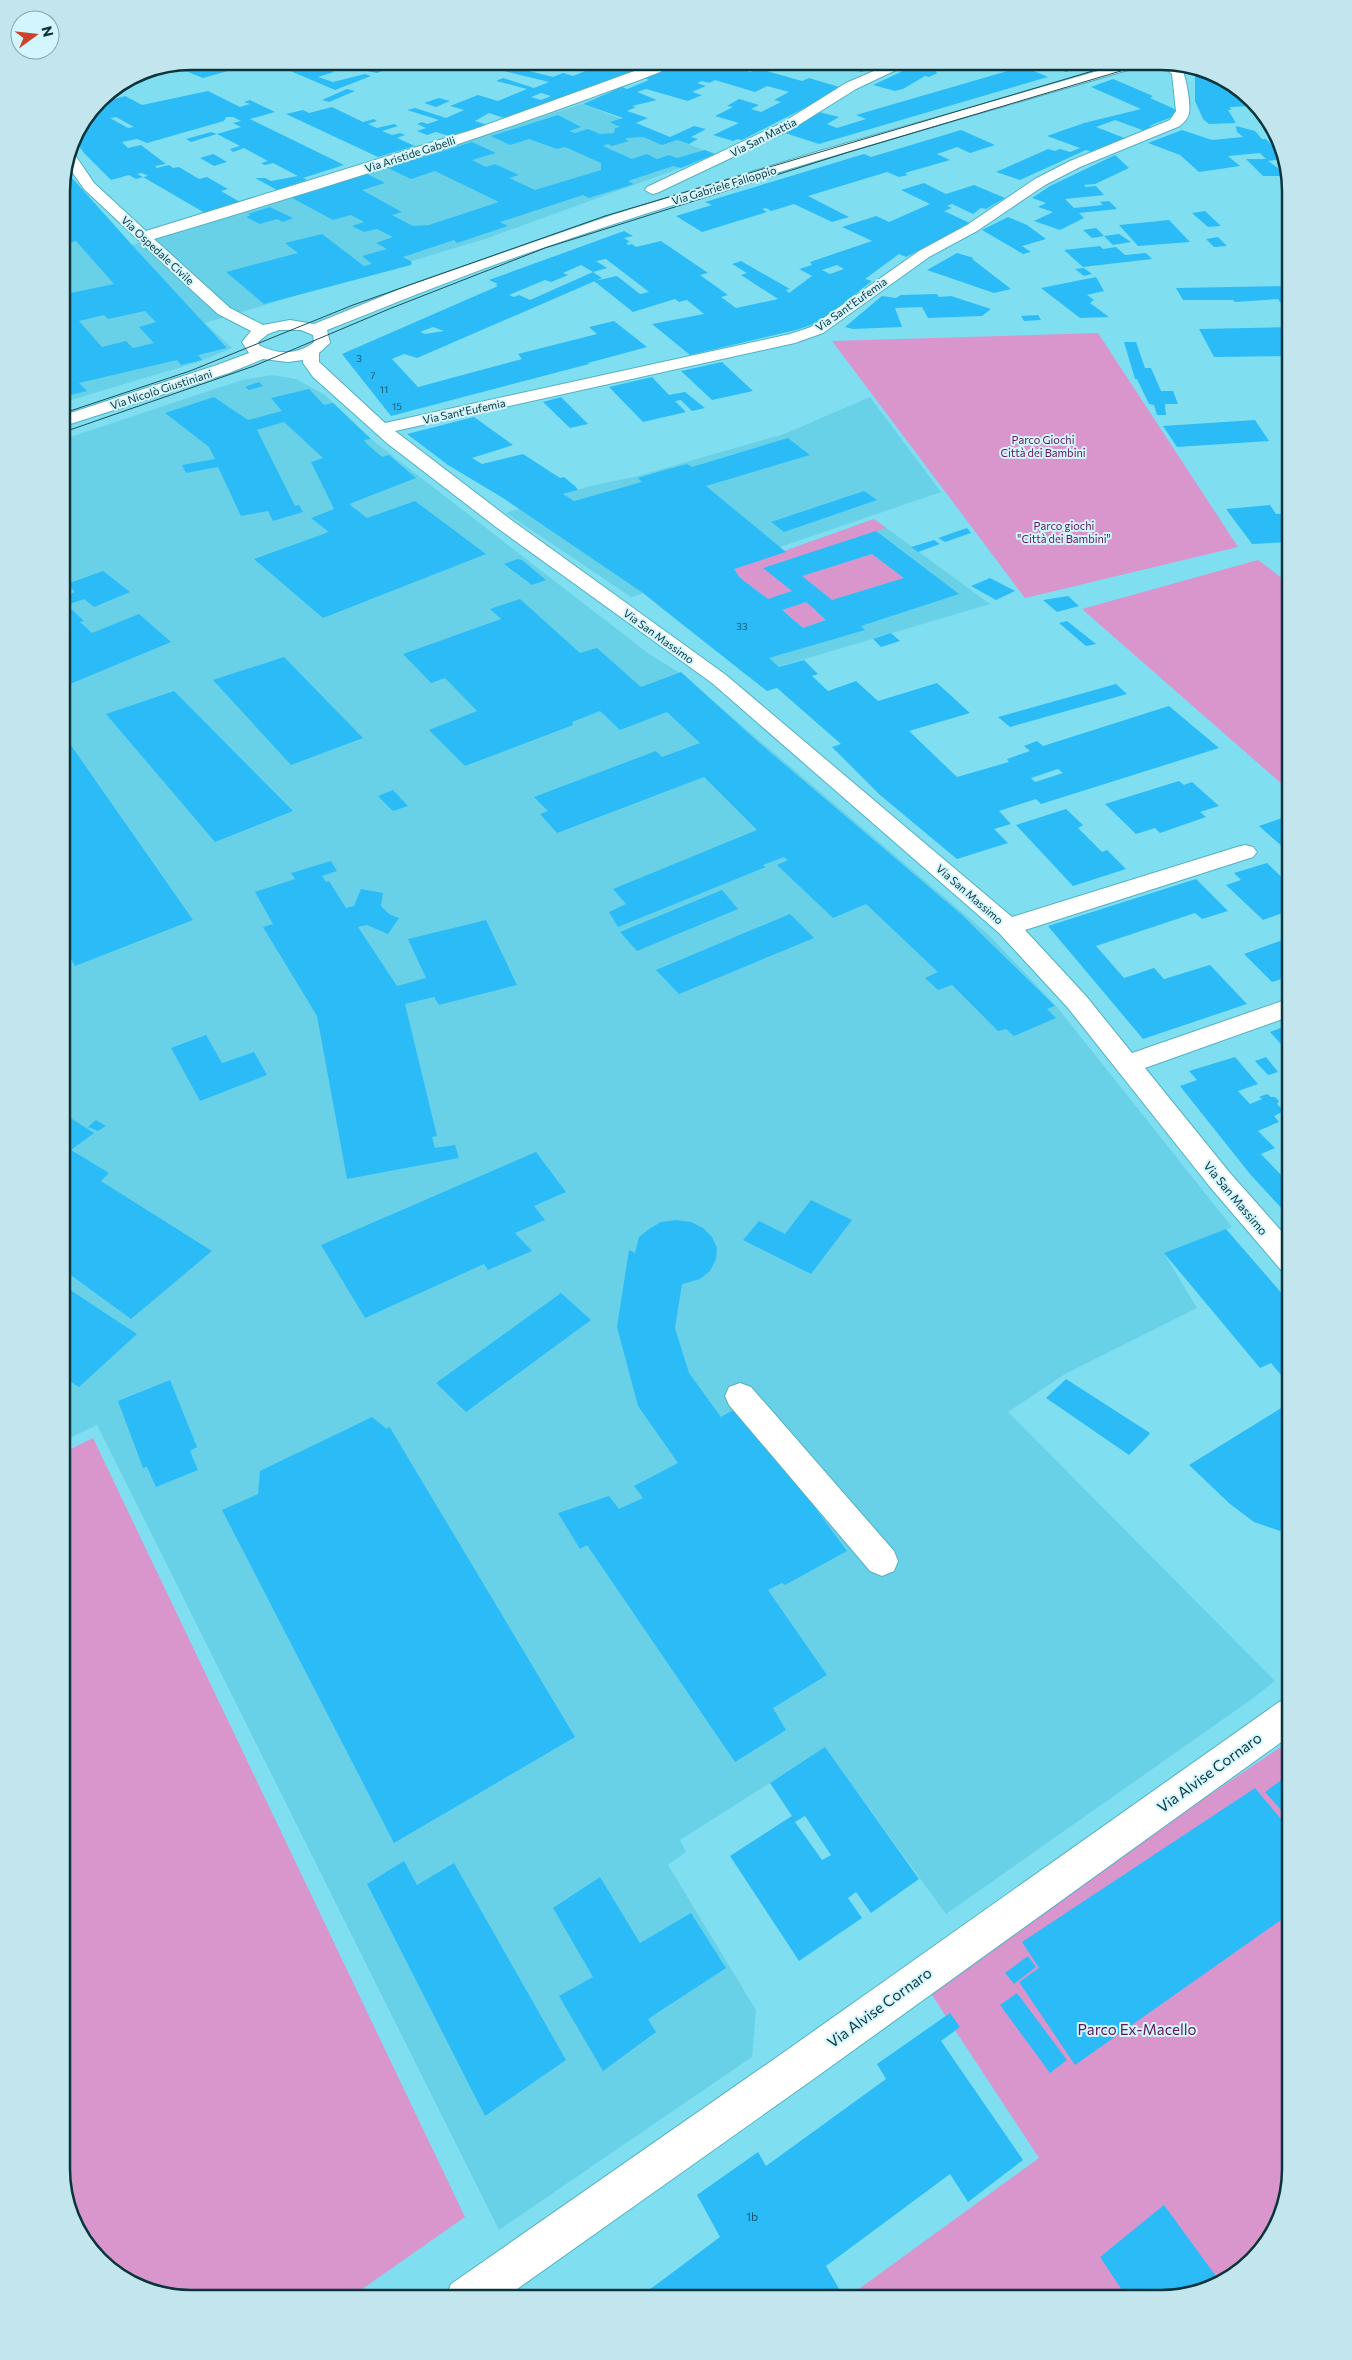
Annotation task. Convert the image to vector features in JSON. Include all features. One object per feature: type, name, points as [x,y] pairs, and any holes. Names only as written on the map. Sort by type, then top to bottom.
[{"type":"street","name":"Via Aristide Gabelli","points":[[143,237],[345,175],[588,96],[652,70]]},
{"type":"street","name":"Via San Mattia","points":[[636,202],[786,126],[850,86],[889,70]]},
{"type":"street","name":"Via Gabriele Falloppio","points":[[314,329],[636,202],[1112,70]]},
{"type":"street","name":"Via Sant'Eufemia","points":[[382,430],[795,338],[817,330],[924,254],[972,228],[1040,182],[1075,164],[1175,123],[1184,111],[1177,71]]},
{"type":"street","name":"Via Ospedale Civile","points":[[73,163],[89,186],[224,311],[261,330]]},
{"type":"street","points":[[289,324],[314,329],[321,333],[322,342],[311,351],[291,356],[261,354],[252,348],[250,342],[261,330],[289,324]]},
{"type":"street","name":"Via San Massimo","points":[[311,351],[311,363],[319,373],[382,430],[503,524],[719,678],[1008,927],[1077,1002],[1220,1180],[1282,1248]]},
{"type":"street","name":"Via Nicolò Giustiniani","points":[[70,419],[222,369],[261,354]]},
{"type":"street","name":"Via San Massimo","points":[[1008,927],[1245,852]]},
{"type":"street","points":[[1128,1064],[1282,1010]]},
{"type":"street","points":[[740,1396],[882,1561]]},
{"type":"street","name":"Via Alvise Cornaro","points":[[477,2290],[801,2064],[1282,1720]]},
{"type":"shaded area","points":[[582,104],[714,154],[485,239],[205,323],[232,348],[198,362],[70,400],[71,177],[132,245],[250,210]]},
{"type":"shaded area","points":[[272,375],[296,379],[325,395],[371,439],[649,654],[680,673],[989,935],[1057,1007],[1232,1227],[1164,1253],[1197,1308],[1065,1374],[1008,1412],[1275,1681],[946,1914],[825,1748],[680,1840],[686,1852],[668,1865],[756,2010],[752,2057],[499,2230],[97,1425],[70,1438],[70,437],[242,380]]},
{"type":"shaded area","points":[[870,397],[941,492],[649,592],[631,597],[506,513],[590,486],[634,477],[784,434]]},
{"type":"shaded area","points":[[874,519],[990,604],[748,676],[657,605],[739,578],[734,569]]},
{"type":"green space","name":"Parco Giochi Città dei Bambini","points":[[1098,333],[1238,547],[1025,598],[832,341]]},
{"type":"green space","points":[[874,519],[886,528],[764,568],[792,591],[768,599],[740,578],[734,569]]},
{"type":"green space","points":[[872,554],[904,578],[832,600],[802,576]]},
{"type":"green space","points":[[1258,560],[1282,578],[1282,784],[1082,609]]},
{"type":"green space","points":[[806,602],[826,620],[803,628],[782,610]]},
{"type":"green space","points":[[93,1438],[465,2217],[361,2290],[183,2290],[152,2284],[124,2270],[100,2249],[90,2236],[76,2208],[70,2177],[70,1450]]},
{"type":"green space","name":"Parco Ex-Macello","points":[[1282,1746],[1281,2185],[1273,2215],[1266,2229],[1247,2255],[1228,2270],[1200,2284],[1161,2290],[857,2290],[1039,2158],[926,1986]]},
{"type":"building","points":[[183,70],[232,70],[203,78]]},
{"type":"building","points":[[288,70],[330,70],[334,72],[318,77],[333,82],[365,74],[371,76],[335,90]]},
{"type":"building","points":[[369,70],[384,70],[377,73],[367,71]]},
{"type":"building","points":[[500,70],[525,70],[553,77],[563,73],[573,76],[588,70],[641,70],[510,120],[489,113],[475,121],[487,125],[449,136],[436,132],[427,135],[417,131],[426,128],[417,124],[422,122],[427,124],[439,120],[407,110],[415,108],[446,118],[464,110],[450,106],[478,95],[498,101],[527,89],[496,81],[503,78],[534,88],[549,82]],"holes":[[[541,93],[551,96],[541,100],[531,97]]]},
{"type":"building","points":[[663,70],[743,70],[750,72],[763,70],[802,81],[809,78],[839,87],[820,100],[742,140],[737,139],[733,141],[713,135],[739,123],[715,116],[733,107],[727,106],[739,99],[759,105],[751,109],[761,112],[781,102],[774,100],[789,92],[767,86],[755,92],[715,80],[709,83],[702,81],[697,83],[706,86],[692,92],[702,95],[688,101],[646,89],[637,92],[657,100],[632,106],[636,107],[627,111],[648,118],[636,123],[670,137],[694,126],[706,129],[691,137],[698,139],[689,144],[677,140],[662,145],[643,137],[627,138],[625,139],[629,141],[612,146],[608,144],[603,146],[632,159],[647,154],[657,159],[669,155],[677,158],[705,150],[715,154],[681,168],[673,166],[628,181],[634,184],[589,198],[583,195],[500,222],[508,226],[457,243],[454,240],[403,257],[412,262],[411,265],[264,304],[226,272],[298,253],[285,243],[322,234],[364,266],[372,264],[362,256],[387,249],[376,243],[393,237],[377,229],[364,232],[352,226],[364,222],[351,215],[333,220],[292,198],[367,174],[385,183],[362,190],[402,212],[392,215],[413,226],[429,225],[499,202],[435,171],[411,179],[388,168],[472,142],[496,153],[472,160],[486,167],[495,164],[519,175],[509,178],[535,190],[601,170],[601,163],[565,147],[557,149],[529,139],[510,145],[491,136],[558,115],[581,127],[569,131],[575,133],[588,129],[600,134],[614,133],[615,128],[620,127],[610,122],[623,118],[583,104],[622,87],[627,89],[649,80],[644,78]]},
{"type":"building","points":[[905,70],[939,70],[935,72],[938,73],[929,77],[925,76],[903,89],[895,91],[873,85]]},
{"type":"building","points":[[1011,70],[1032,70],[1048,77],[819,144],[785,133],[819,112],[839,117],[827,124],[837,128],[866,119],[856,115]]},
{"type":"building","points":[[1195,75],[1228,90],[1247,106],[1230,107],[1231,110],[1228,110],[1236,123],[1209,124],[1203,119],[1195,101]]},
{"type":"building","points":[[1113,79],[1153,96],[1150,98],[1177,110],[1172,117],[1149,126],[1153,127],[1145,131],[1115,120],[1096,127],[1127,139],[1092,152],[1086,150],[1020,180],[996,172],[1048,149],[1055,151],[1060,149],[1070,152],[1080,148],[1047,136],[1084,123],[1141,109],[1091,87]]},
{"type":"building","points":[[347,89],[355,91],[329,102],[322,100]]},
{"type":"building","points":[[208,91],[240,107],[250,104],[244,102],[250,100],[275,112],[250,119],[344,165],[303,178],[307,180],[277,190],[255,178],[265,178],[271,181],[298,176],[273,163],[265,165],[261,163],[268,161],[244,148],[233,152],[230,149],[240,146],[217,134],[241,127],[233,123],[241,121],[233,117],[226,117],[224,121],[147,143],[137,139],[122,142],[128,148],[141,145],[166,164],[155,166],[157,168],[169,165],[173,168],[179,167],[199,179],[207,177],[228,189],[221,191],[240,202],[205,213],[143,177],[136,179],[129,175],[111,180],[84,153],[79,145],[90,124],[111,100],[125,96],[142,105]],"holes":[[[116,117],[134,127],[128,128],[110,118]],[[142,173],[148,176],[143,177],[137,174]]]},
{"type":"building","points":[[439,98],[450,101],[436,107],[424,103]]},
{"type":"building","points":[[332,107],[363,122],[374,119],[377,121],[368,124],[377,128],[394,124],[398,126],[382,131],[392,135],[400,133],[405,135],[397,138],[415,146],[378,157],[286,114],[303,110],[309,113]]},
{"type":"building","points":[[1236,126],[1255,131],[1262,139],[1266,139],[1274,148],[1278,160],[1268,161],[1278,168],[1281,176],[1263,176],[1246,159],[1266,159],[1260,153],[1228,156],[1240,166],[1199,172],[1180,155],[1148,143],[1182,130],[1212,140],[1243,137],[1237,132]]},
{"type":"building","points":[[961,130],[995,145],[970,153],[957,147],[937,154],[950,160],[905,173],[908,175],[899,177],[887,172],[808,196],[849,217],[832,222],[794,204],[771,211],[766,208],[762,209],[767,212],[702,232],[676,216],[712,205],[705,202],[864,154],[871,157]]},
{"type":"building","points":[[211,132],[217,134],[191,142],[186,139]]},
{"type":"building","points":[[213,154],[227,162],[214,166],[200,158]]},
{"type":"building","points":[[1115,155],[1129,168],[1095,184],[1084,185],[1086,187],[1096,186],[1104,195],[1065,199],[1074,208],[1103,205],[1100,202],[1109,201],[1117,209],[1079,213],[1084,218],[1060,230],[1034,221],[1053,212],[1038,207],[1046,203],[1032,198],[1050,186]]},
{"type":"building","points":[[71,177],[227,348],[198,355],[202,360],[181,365],[177,360],[79,383],[87,391],[70,395],[70,293],[114,284],[76,241],[70,243]],"holes":[[[145,311],[156,322],[139,327],[154,343],[133,348],[126,341],[102,347],[79,321],[104,315],[108,319]]]},
{"type":"building","points":[[924,183],[946,194],[974,185],[1005,198],[986,209],[981,208],[973,214],[952,204],[947,206],[952,208],[944,211],[972,224],[906,257],[899,254],[865,279],[872,281],[820,322],[796,330],[690,355],[652,324],[704,314],[687,300],[679,302],[675,299],[633,312],[594,281],[417,358],[404,354],[392,359],[418,387],[522,359],[518,354],[597,334],[589,327],[614,321],[647,347],[391,416],[342,354],[498,286],[495,285],[498,284],[489,280],[624,231],[633,236],[624,238],[630,242],[626,243],[628,245],[632,244],[636,247],[661,241],[708,273],[700,275],[728,295],[721,297],[736,308],[778,299],[741,275],[747,273],[732,264],[741,261],[790,289],[786,290],[789,293],[812,276],[799,269],[812,265],[810,262],[872,241],[842,227],[876,216],[889,222],[930,204],[901,190]],"holes":[[[606,259],[649,292],[640,294],[617,276],[596,281],[602,278],[593,272],[607,268],[596,261]],[[581,265],[593,272],[530,300],[519,295],[514,297],[509,295],[545,280],[551,282],[568,275],[563,273]],[[837,265],[844,269],[830,274],[822,270]],[[433,327],[444,331],[425,334],[420,332]]]},
{"type":"building","points":[[270,207],[293,218],[283,222],[277,219],[260,224],[246,217],[251,215],[248,214]]},
{"type":"building","points":[[1205,211],[1221,226],[1208,227],[1192,213]]},
{"type":"building","points":[[1008,217],[1027,225],[1046,239],[1022,246],[1031,252],[1023,254],[982,230]]},
{"type":"building","points":[[1169,220],[1190,242],[1138,246],[1119,225]]},
{"type":"building","points":[[1096,228],[1104,236],[1092,238],[1083,230]]},
{"type":"building","points":[[1119,234],[1131,242],[1113,245],[1104,236]]},
{"type":"building","points":[[1218,237],[1227,246],[1214,247],[1206,239]]},
{"type":"building","points":[[1100,246],[1103,249],[1116,247],[1125,255],[1146,253],[1152,259],[1083,267],[1064,250]]},
{"type":"building","points":[[957,253],[974,258],[972,259],[1011,289],[994,293],[927,270]]},
{"type":"building","points":[[1084,268],[1092,274],[1084,276],[1075,269]]},
{"type":"building","points":[[1096,277],[1104,291],[1087,295],[1094,300],[1090,303],[1109,317],[1080,318],[1041,288]]},
{"type":"building","points":[[1282,286],[1282,305],[1278,299],[1235,302],[1233,300],[1183,300],[1176,288]]},
{"type":"building","points":[[937,294],[939,297],[951,296],[991,309],[982,316],[928,318],[922,307],[895,308],[902,327],[853,329],[845,327],[882,296],[896,298],[901,295]]},
{"type":"building","points":[[1038,315],[1041,320],[1024,321],[1021,316]]},
{"type":"building","points":[[1282,327],[1282,356],[1214,357],[1199,329]]},
{"type":"building","points":[[1124,342],[1136,342],[1145,368],[1151,368],[1161,391],[1173,391],[1178,404],[1165,404],[1166,415],[1157,415],[1154,405],[1149,404],[1137,379],[1135,379]]},
{"type":"building","points":[[722,362],[753,391],[712,400],[681,371]]},
{"type":"building","points":[[652,377],[669,395],[685,392],[705,408],[692,411],[681,400],[675,401],[686,412],[643,422],[609,387]]},
{"type":"building","points":[[259,382],[263,386],[249,390],[245,387]]},
{"type":"building","points":[[309,389],[324,405],[333,403],[371,439],[364,440],[382,457],[389,455],[416,478],[349,504],[367,518],[415,501],[486,554],[323,618],[254,559],[329,532],[311,518],[334,509],[311,462],[323,458],[284,422],[257,430],[295,506],[299,505],[303,512],[273,521],[268,511],[241,516],[218,467],[186,473],[182,465],[215,459],[209,447],[165,413],[214,397],[248,420],[282,411],[271,398]]},
{"type":"building","points":[[561,397],[588,424],[570,428],[543,402]]},
{"type":"building","points":[[474,417],[513,445],[472,458],[482,464],[523,454],[560,478],[564,477],[576,487],[578,490],[563,494],[574,501],[642,482],[638,478],[661,471],[687,464],[692,467],[788,438],[810,455],[706,486],[786,552],[734,569],[740,578],[768,599],[792,591],[763,568],[876,531],[959,594],[861,626],[865,630],[769,658],[779,667],[804,660],[818,674],[812,676],[828,691],[856,681],[878,701],[937,683],[970,713],[909,731],[957,777],[1009,762],[1007,759],[1030,751],[1024,746],[1037,741],[1043,746],[1169,706],[1219,748],[1041,804],[1036,799],[999,811],[1011,824],[994,829],[1008,843],[957,859],[880,795],[832,747],[841,744],[777,688],[767,691],[643,593],[503,498],[448,465],[407,434]],"holes":[[[872,554],[904,578],[832,600],[802,576]],[[806,602],[826,620],[803,628],[782,610]],[[1058,769],[1063,773],[1035,782],[1031,778]]]},
{"type":"building","points":[[1255,420],[1269,441],[1177,447],[1163,426]]},
{"type":"building","points":[[864,491],[877,500],[784,532],[771,522]]},
{"type":"building","points":[[1270,505],[1276,514],[1282,514],[1282,542],[1252,544],[1226,509]]},
{"type":"building","points":[[967,528],[971,533],[945,542],[938,538]]},
{"type":"building","points":[[934,540],[940,544],[918,552],[911,547]]},
{"type":"building","points":[[518,559],[522,560],[546,580],[532,585],[504,564]]},
{"type":"building","points":[[103,571],[130,592],[94,607],[84,599],[70,604],[70,594],[75,592],[70,587],[70,583]]},
{"type":"building","points":[[990,578],[1015,591],[996,600],[971,586]]},
{"type":"building","points":[[1068,596],[1079,606],[1057,612],[1043,600]]},
{"type":"building","points":[[520,599],[580,653],[597,648],[641,687],[681,672],[757,741],[961,914],[1055,1006],[1047,1009],[1056,1018],[1014,1036],[1006,1029],[998,1031],[952,985],[938,990],[925,978],[938,972],[866,904],[833,918],[777,865],[788,860],[784,857],[763,865],[766,867],[618,927],[609,912],[626,904],[613,889],[757,830],[704,777],[557,833],[540,814],[548,811],[534,797],[656,751],[662,757],[700,743],[667,712],[620,730],[600,711],[572,722],[573,725],[465,766],[429,730],[477,711],[445,678],[431,683],[403,654],[501,619],[490,609]]},
{"type":"building","points":[[70,608],[84,621],[80,622],[92,633],[139,614],[171,642],[70,684]]},
{"type":"building","points":[[1067,621],[1096,644],[1086,646],[1059,623]]},
{"type":"building","points":[[891,633],[900,641],[881,647],[873,639]]},
{"type":"building","points":[[284,657],[363,738],[291,765],[213,680]]},
{"type":"building","points":[[1116,684],[1127,694],[1010,727],[998,717]]},
{"type":"building","points":[[174,691],[293,811],[215,842],[106,714]]},
{"type":"building","points":[[70,744],[193,920],[75,966],[70,958]]},
{"type":"building","points":[[1179,781],[1184,785],[1192,782],[1219,806],[1200,812],[1206,817],[1160,833],[1155,828],[1136,834],[1105,804]]},
{"type":"building","points":[[393,790],[408,806],[393,811],[378,796]]},
{"type":"building","points":[[1066,809],[1083,825],[1078,828],[1102,852],[1107,850],[1126,869],[1073,886],[1016,825]]},
{"type":"building","points":[[1282,818],[1282,846],[1259,826]]},
{"type":"building","points":[[331,861],[337,871],[322,876],[326,882],[329,881],[346,908],[354,906],[361,889],[383,893],[381,906],[389,914],[399,918],[388,934],[367,925],[358,927],[397,986],[426,978],[408,939],[486,920],[517,985],[439,1005],[434,997],[405,1004],[437,1136],[432,1137],[435,1148],[455,1145],[459,1158],[347,1179],[317,1016],[263,927],[273,924],[255,892],[295,879],[291,873]]},
{"type":"building","points":[[1267,863],[1282,877],[1282,913],[1263,920],[1226,885],[1241,880],[1234,873]]},
{"type":"building","points":[[1196,879],[1228,911],[1202,919],[1195,913],[1096,946],[1124,978],[1154,968],[1164,979],[1210,965],[1247,1004],[1143,1039],[1048,926]]},
{"type":"building","points":[[722,890],[738,909],[637,951],[620,932]]},
{"type":"building","points":[[790,914],[814,938],[679,994],[656,970]]},
{"type":"building","points":[[1282,940],[1282,979],[1272,982],[1244,954]]},
{"type":"building","points":[[1282,1027],[1282,1045],[1270,1032]]},
{"type":"building","points":[[206,1035],[222,1063],[254,1052],[267,1075],[200,1101],[171,1048]]},
{"type":"building","points":[[1235,1057],[1258,1084],[1238,1091],[1250,1104],[1262,1099],[1259,1097],[1267,1094],[1279,1101],[1277,1104],[1282,1109],[1282,1112],[1274,1116],[1279,1122],[1258,1131],[1275,1148],[1261,1154],[1282,1176],[1282,1209],[1250,1174],[1180,1086],[1197,1080],[1189,1071]]},
{"type":"building","points":[[1266,1057],[1278,1072],[1268,1075],[1255,1061]]},
{"type":"building","points":[[70,1118],[94,1133],[71,1150],[109,1173],[101,1181],[212,1251],[131,1319],[70,1275]]},
{"type":"building","points":[[96,1120],[106,1126],[98,1131],[88,1127]]},
{"type":"building","points":[[536,1152],[566,1192],[534,1206],[545,1220],[515,1233],[532,1251],[488,1270],[484,1264],[365,1318],[321,1245]]},
{"type":"building","points":[[811,1200],[852,1220],[811,1274],[743,1240],[759,1221],[785,1234]]},
{"type":"building","points":[[676,1220],[691,1222],[703,1228],[712,1237],[717,1248],[716,1259],[710,1271],[700,1279],[682,1284],[675,1328],[689,1373],[721,1417],[740,1406],[847,1551],[785,1585],[782,1583],[768,1590],[827,1675],[773,1708],[786,1730],[735,1762],[587,1545],[580,1549],[558,1513],[609,1496],[619,1509],[643,1498],[634,1486],[678,1463],[638,1406],[617,1327],[629,1250],[635,1253],[639,1237],[649,1229],[661,1222]]},
{"type":"building","points":[[1226,1229],[1282,1294],[1282,1376],[1271,1363],[1260,1368],[1164,1253]]},
{"type":"building","points":[[70,1290],[137,1334],[79,1387],[70,1382]]},
{"type":"building","points":[[561,1293],[591,1320],[466,1412],[436,1383]]},
{"type":"building","points":[[1066,1379],[1150,1433],[1129,1455],[1046,1398]]},
{"type":"building","points":[[170,1380],[197,1447],[190,1451],[198,1470],[156,1487],[147,1467],[143,1468],[118,1401]]},
{"type":"building","points":[[1282,1408],[1282,1532],[1254,1522],[1230,1504],[1189,1465]]},
{"type":"building","points":[[372,1417],[387,1429],[389,1426],[575,1737],[394,1843],[222,1510],[258,1494],[260,1471]]},
{"type":"building","points":[[825,1747],[919,1879],[871,1913],[856,1892],[848,1898],[862,1918],[799,1961],[730,1856],[792,1816],[770,1783]],"holes":[[[805,1816],[831,1855],[822,1860],[795,1822]]]},
{"type":"building","points":[[1282,1780],[1282,1811],[1265,1792]]},
{"type":"building","points":[[1255,1788],[1282,1820],[1282,1919],[1075,2065],[1019,1982],[1039,1968],[1022,1942]]},
{"type":"building","points":[[404,1861],[417,1885],[454,1863],[566,2060],[485,2116],[367,1884]]},
{"type":"building","points":[[600,1877],[640,1943],[691,1913],[726,1968],[648,2019],[656,2032],[603,2071],[559,1996],[593,1977],[553,1908]]},
{"type":"building","points":[[1028,1956],[1036,1967],[1014,1984],[1005,1973]]},
{"type":"building","points":[[1017,1993],[1067,2060],[1050,2073],[1000,2005]]},
{"type":"building","points":[[950,2013],[960,2027],[941,2041],[1023,2160],[968,2202],[950,2174],[826,2266],[840,2290],[649,2290],[720,2237],[697,2195],[758,2152],[766,2166],[886,2079],[877,2064]]},
{"type":"building","points":[[1164,2205],[1216,2277],[1200,2284],[1177,2289],[1122,2290],[1100,2257]]},
{"type":"tram line","points":[[70,411],[190,371],[353,305],[605,216],[1096,70]]},
{"type":"tram line","points":[[70,430],[254,366],[389,309],[545,248],[849,152],[1124,70]]},
{"type":"park label","name":"Parco giochi \"Città dei Bambini\"","points":[[1064,531]]}]
